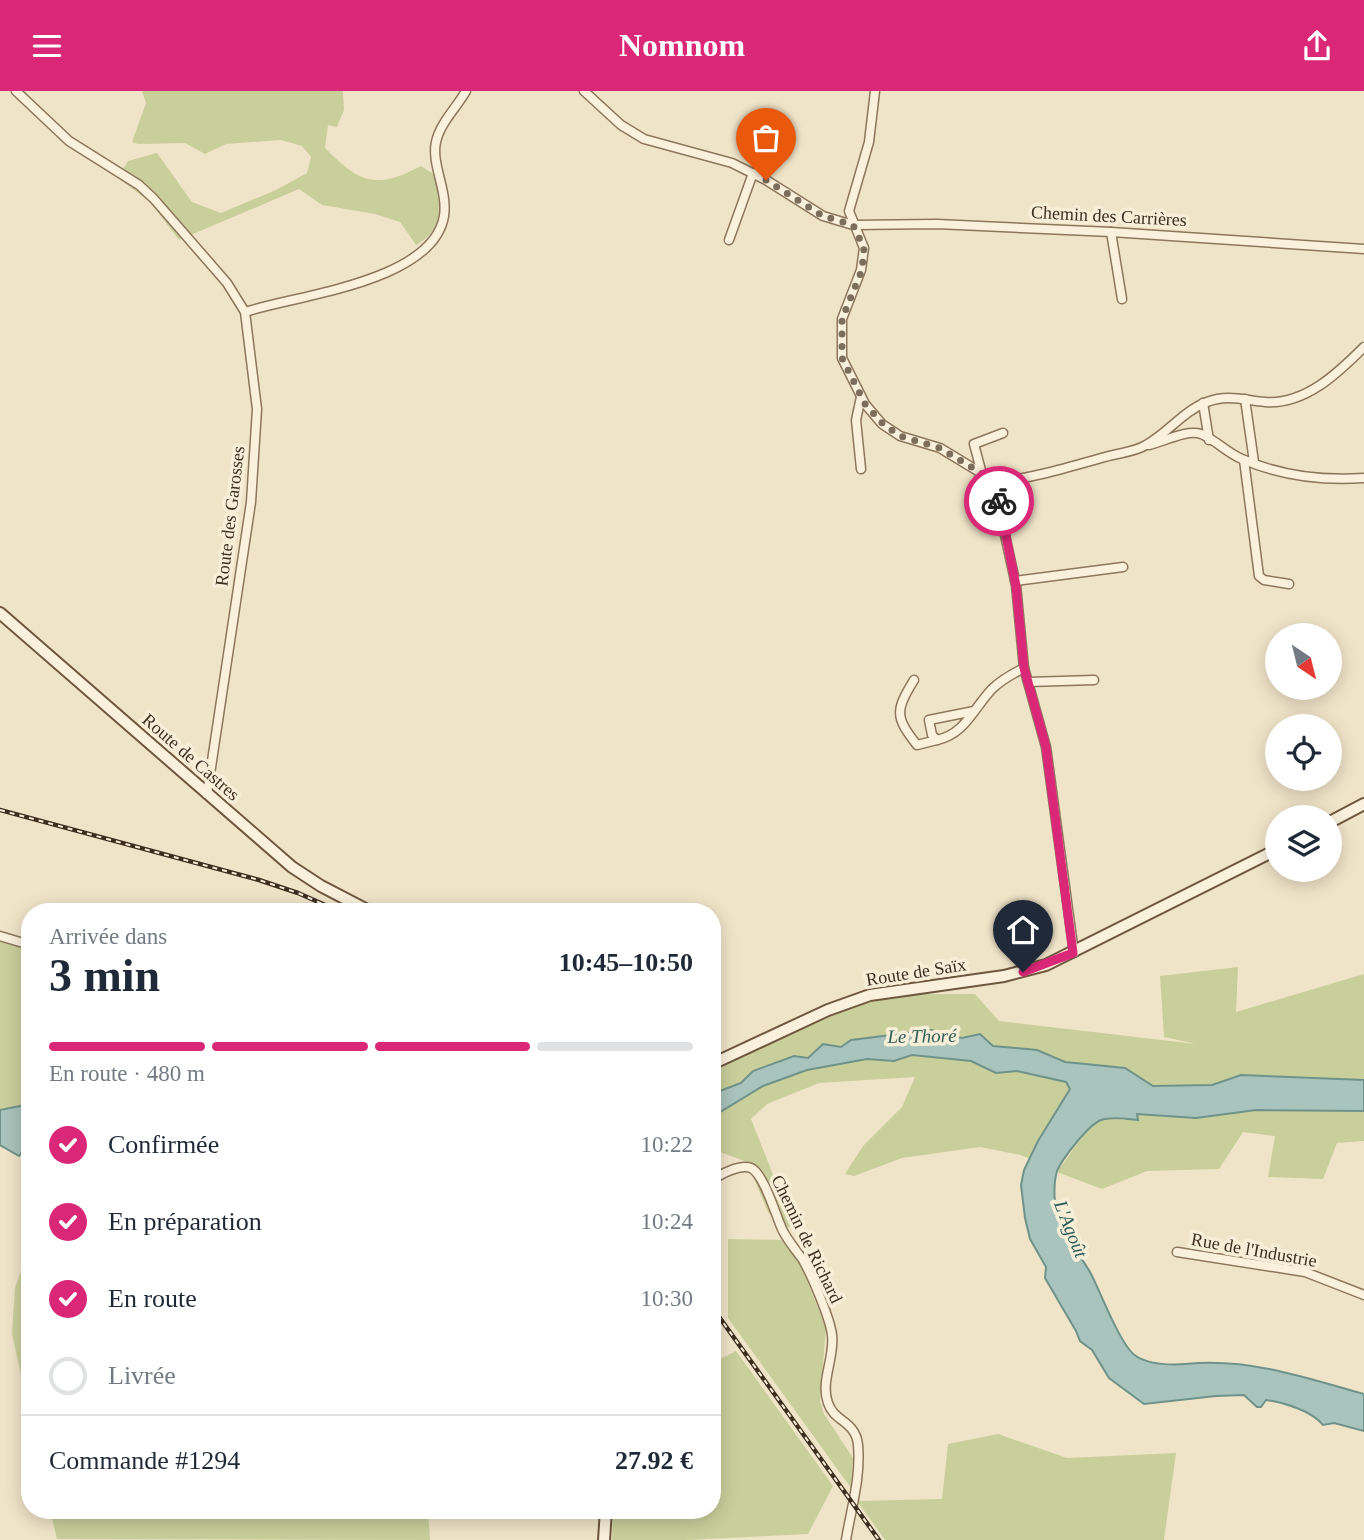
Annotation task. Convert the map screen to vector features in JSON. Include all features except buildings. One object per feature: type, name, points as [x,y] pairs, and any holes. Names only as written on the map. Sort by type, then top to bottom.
[{"type":"street","name":"Route des Garosses","points":[[16,91],[69,141],[139,185],[154,199],[227,283],[245,312],[257,409],[251,502],[207,794]]},
{"type":"street","points":[[245,312],[384,275],[409,262],[426,246],[444,218],[443,190],[435,143],[466,91]]},
{"type":"street","name":"Chemin des Carrières","points":[[584,91],[621,125],[644,139],[732,163],[823,216],[853,225],[937,224],[1111,232],[1364,249]]},
{"type":"street","points":[[875,91],[869,142],[849,211],[864,248],[862,270],[842,319],[842,358],[862,397],[883,424],[900,436],[940,448],[996,482],[1062,471],[1200,433],[1244,460],[1276,471],[1313,478],[1364,478]]},
{"type":"street","points":[[729,240],[753,173]]},
{"type":"street","points":[[1111,232],[1122,299]]},
{"type":"street","points":[[1146,446],[1203,403],[1224,396],[1285,402],[1311,391],[1329,379],[1364,347]]},
{"type":"street","points":[[860,469],[856,420],[862,397]]},
{"type":"street","points":[[1245,399],[1254,463]]},
{"type":"street","points":[[1203,403],[1209,440]]},
{"type":"street","points":[[982,474],[974,444],[1003,433]]},
{"type":"street","points":[[1244,460],[1259,576],[1264,580],[1289,584]]},
{"type":"street","points":[[996,482],[1014,580],[1024,668],[1046,747],[1073,953]]},
{"type":"street","points":[[1014,580],[1123,567]]},
{"type":"street","name":"Route de Castres","points":[[0,613],[292,867],[354,903]]},
{"type":"street","points":[[914,680],[900,709],[900,724],[917,745],[950,737],[960,730],[992,689],[1009,675],[1024,668]]},
{"type":"street","points":[[1028,682],[1094,680]]},
{"type":"street","points":[[937,740],[932,735],[929,720],[974,711]]},
{"type":"street","points":[[1342,816],[1364,804]]},
{"type":"street","name":"Route de Saïx","points":[[721,1060],[828,1010],[870,995],[1023,972],[1073,953],[1265,856]]},
{"type":"street","points":[[0,936],[21,942]]},
{"type":"street","name":"Chemin de Richard","points":[[721,1175],[734,1169],[748,1167],[755,1170],[784,1234],[805,1264],[830,1325],[832,1342],[827,1399],[831,1410],[854,1430],[858,1445],[857,1486],[845,1540]]},
{"type":"street","name":"Rue de l'Industrie","points":[[1177,1252],[1305,1272],[1364,1295]]},
{"type":"street","points":[[604,1540],[605,1519]]},
{"type":"green space","points":[[142,91],[343,91],[344,110],[337,127],[328,125],[325,148],[348,169],[369,179],[392,178],[421,166],[435,175],[439,205],[437,223],[426,238],[416,245],[400,222],[375,214],[322,205],[299,189],[179,240],[150,202],[118,178],[128,161],[157,153],[192,202],[221,213],[276,190],[307,173],[311,157],[302,146],[281,140],[226,144],[205,154],[185,143],[132,142],[146,103]]},
{"type":"green space","points":[[0,935],[21,942],[21,1106],[0,1110]]},
{"type":"green space","points":[[1238,967],[1236,1012],[1364,974],[1364,1080],[1241,1075],[1213,1085],[1153,1086],[1125,1068],[1065,1062],[1037,1050],[993,1046],[980,1034],[962,1038],[931,1030],[841,1047],[823,1044],[808,1058],[753,1071],[741,1083],[721,1091],[721,1065],[853,1006],[910,994],[975,994],[999,1021],[1196,1044],[1164,1037],[1160,976]]},
{"type":"green space","points":[[911,1055],[971,1061],[996,1073],[1017,1071],[1066,1082],[1070,1089],[1030,1159],[980,1147],[902,1158],[854,1176],[845,1174],[863,1146],[902,1107],[915,1077],[819,1083],[767,1104],[751,1119],[793,1225],[784,1229],[768,1212],[747,1162],[721,1152],[721,1112],[763,1086],[807,1070],[867,1059],[894,1061]]},
{"type":"green space","points":[[1256,1110],[1364,1111],[1364,1141],[1337,1143],[1323,1179],[1268,1177],[1275,1136],[1243,1132],[1219,1169],[1147,1171],[1102,1189],[1057,1172],[1090,1126],[1102,1119],[1138,1120],[1137,1113],[1196,1118]]},
{"type":"green space","points":[[728,1239],[783,1240],[802,1268],[826,1328],[820,1401],[824,1414],[853,1458],[851,1488],[728,1318]]},
{"type":"green space","points":[[21,1271],[21,1375],[12,1334],[15,1288]]},
{"type":"green space","points":[[736,1351],[833,1486],[808,1534],[686,1540],[612,1540],[613,1519],[721,1519],[721,1358]]},
{"type":"green space","points":[[998,1434],[1067,1458],[1176,1453],[1164,1540],[885,1540],[857,1501],[942,1499],[948,1444]]},
{"type":"green space","points":[[52,1519],[429,1519],[430,1540],[57,1539]]},
{"type":"water","name":"Le Thoré","points":[[931,1030],[962,1038],[980,1034],[993,1046],[1037,1050],[1065,1062],[1125,1068],[1153,1086],[1212,1085],[1241,1075],[1364,1080],[1364,1111],[1256,1110],[1196,1118],[1137,1114],[1138,1120],[1101,1120],[1083,1135],[1060,1166],[1054,1195],[1061,1227],[1089,1270],[1124,1343],[1136,1356],[1150,1362],[1166,1364],[1241,1364],[1364,1394],[1364,1431],[1334,1423],[1323,1425],[1305,1411],[1281,1403],[1266,1400],[1261,1407],[1257,1407],[1244,1395],[1144,1404],[1109,1378],[1092,1350],[1080,1341],[1045,1278],[1046,1267],[1030,1239],[1025,1218],[1021,1185],[1024,1170],[1038,1141],[1070,1089],[1066,1082],[1017,1071],[996,1073],[971,1061],[912,1055],[894,1061],[867,1059],[807,1070],[763,1086],[721,1112],[721,1091],[741,1083],[753,1071],[794,1056],[808,1058],[823,1044],[841,1047],[851,1040]]},
{"type":"water","points":[[21,1106],[19,1156],[0,1145],[0,1110]]},
{"type":"railway","points":[[0,810],[259,880],[321,903]]},
{"type":"railway","points":[[721,1320],[879,1540]]},
{"type":"way so far","points":[[766,180],[823,216],[853,225],[864,248],[862,270],[842,319],[842,358],[865,404],[883,424],[900,436],[940,448],[996,482],[999,501]]},
{"type":"route","points":[[999,501],[1016,586],[1024,668],[1046,747],[1073,953],[1023,972]]},
{"type":"water label","name":"L'Agoût","points":[[1071,1229]]}]
